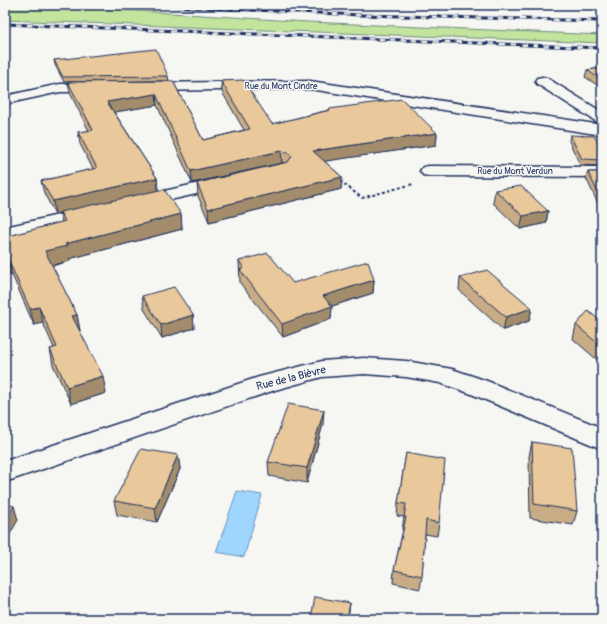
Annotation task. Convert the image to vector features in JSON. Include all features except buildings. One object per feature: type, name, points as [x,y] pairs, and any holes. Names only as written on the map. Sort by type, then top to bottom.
[{"type":"street","points":[[542,81],[602,119]]},
{"type":"street","name":"Rue du Mont Cindre","points":[[130,87],[310,85],[602,130]]},
{"type":"street","points":[[5,100],[60,88],[114,88]]},
{"type":"street","name":"Rue du Mont Verdun","points":[[428,171],[602,172]]},
{"type":"street","points":[[5,233],[244,178]]},
{"type":"street","name":"Rue de la Bièvre","points":[[5,472],[268,383],[322,369],[364,366],[406,369],[443,375],[478,387],[602,439]]},
{"type":"path","points":[[334,177],[362,198],[424,182],[428,171]]},
{"type":"green space","points":[[5,5],[48,5],[308,22],[602,35],[602,43],[5,20]]},
{"type":"green space","points":[[425,5],[602,5],[602,8]]},
{"type":"water","points":[[237,491],[262,495],[244,557],[216,552]]},
{"type":"railway","points":[[146,5],[360,15],[602,21]]},
{"type":"railway","points":[[5,24],[602,48]]}]
